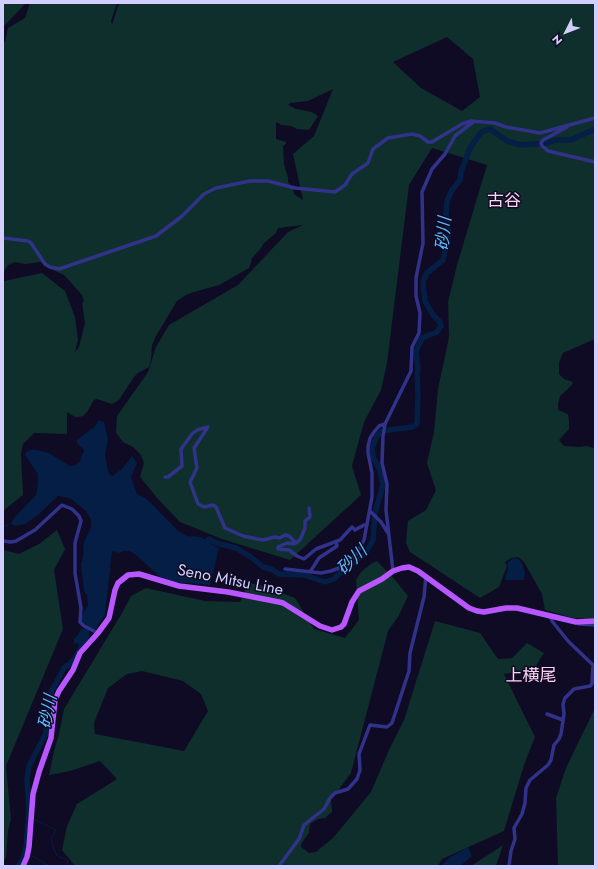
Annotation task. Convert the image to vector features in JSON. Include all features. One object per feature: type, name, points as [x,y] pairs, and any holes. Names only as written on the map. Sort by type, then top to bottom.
[{"type":"main road","name":"Seno Mitsu Line","points":[[23,866],[27,858],[29,847],[34,794],[39,772],[51,738],[56,700],[59,691],[73,670],[80,653],[109,618],[118,583],[128,575],[145,575],[179,586],[228,592],[283,603],[320,626],[332,630],[341,627],[344,624],[352,602],[359,591],[382,579],[393,571],[409,567],[426,576],[464,605],[477,611],[484,612],[506,608],[517,608],[576,622],[595,621]]},
{"type":"street","points":[[3,238],[28,241],[31,243],[45,264],[54,268],[64,268],[156,236],[181,217],[204,194],[216,188],[250,181],[268,181],[295,188],[335,192],[345,184],[352,174],[368,163],[373,149],[388,138],[412,134],[420,136],[428,142],[432,142],[462,124],[474,121],[496,123],[506,127],[540,133],[595,118]]},
{"type":"street","points":[[393,571],[386,510],[387,484],[382,456],[384,426],[411,371],[412,347],[419,333],[420,313],[416,296],[416,278],[423,243],[422,192],[432,170],[445,154],[455,136],[474,121]]},
{"type":"street","points":[[568,126],[566,129],[543,140],[541,144],[548,151],[595,162]]},
{"type":"street","points":[[285,570],[321,573],[331,571],[340,568],[356,555],[361,546],[371,512],[372,473],[368,447],[370,438],[374,432],[379,426],[384,426]]},
{"type":"street","points":[[165,477],[168,477],[182,466],[181,449],[192,434],[197,430],[208,427],[194,448],[197,468],[190,482],[198,504],[204,507],[214,505],[223,525],[227,529],[263,540],[275,537],[280,538],[285,535],[296,543]]},
{"type":"street","points":[[3,541],[11,542],[26,536],[47,520],[62,505],[72,509],[79,516],[80,521],[75,543],[76,584],[81,602],[80,622],[84,626],[98,633]]},
{"type":"street","points":[[309,508],[310,517],[305,521],[300,540],[294,544],[288,543],[278,548],[280,550],[289,550],[304,559],[316,549],[336,542],[344,536],[349,528],[352,527],[356,530],[364,525],[367,525]]},
{"type":"street","points":[[371,512],[377,517],[388,533]]},
{"type":"street","points":[[310,572],[318,558],[336,546],[336,542]]},
{"type":"street","points":[[279,866],[299,839],[304,825],[324,809],[330,798],[335,793],[348,789],[357,779],[360,770],[359,754],[370,725],[387,727],[392,723],[409,670],[410,653],[424,597],[426,576]]},
{"type":"street","points":[[509,866],[511,851],[515,839],[514,828],[522,814],[525,803],[526,788],[530,780],[548,765],[551,760],[554,745],[561,734],[564,714],[563,704],[565,698],[574,689],[590,686],[592,684],[594,664],[558,630],[550,615]]},
{"type":"street","points":[[576,622],[579,624],[595,625]]},
{"type":"street","points":[[547,714],[563,720]]},
{"type":"green space","points":[[3,3],[26,3],[3,27]]},
{"type":"green space","points":[[30,3],[117,3],[111,21],[112,25],[120,3],[595,3],[595,339],[563,353],[559,362],[559,374],[564,379],[573,382],[572,385],[560,396],[558,410],[568,414],[569,429],[559,440],[564,446],[595,447],[595,618],[573,618],[545,610],[542,594],[524,562],[518,557],[511,558],[505,562],[507,566],[499,587],[480,598],[410,552],[406,543],[408,521],[426,510],[436,490],[427,463],[434,432],[438,389],[449,337],[448,302],[457,265],[487,165],[432,148],[409,185],[387,363],[381,390],[364,422],[352,466],[361,495],[290,560],[222,539],[180,522],[140,477],[144,463],[141,455],[133,447],[123,442],[116,433],[117,416],[148,372],[156,347],[169,325],[238,285],[288,232],[303,225],[278,228],[276,233],[263,244],[252,258],[249,268],[219,285],[186,295],[177,301],[152,345],[149,367],[134,377],[119,400],[112,404],[97,399],[94,400],[83,416],[75,417],[67,412],[67,434],[34,433],[23,444],[21,454],[23,495],[3,511],[4,281],[42,273],[65,291],[75,317],[78,340],[75,352],[79,347],[85,323],[82,303],[84,301],[82,295],[64,275],[46,267],[41,262],[25,264],[15,262],[8,265],[3,273],[3,42],[5,42],[8,28],[25,18]],"holes":[[[447,37],[473,59],[480,97],[462,111],[421,88],[393,62]],[[333,89],[314,136],[293,154],[303,200],[294,194],[293,189],[288,182],[284,164],[283,146],[286,142],[276,139],[276,124],[277,122],[281,125],[309,130],[318,116],[312,112],[296,109],[288,105],[290,103],[308,101]]]},
{"type":"green space","points":[[57,530],[65,549],[54,570],[63,629],[6,766],[11,819],[8,831],[6,857],[3,863],[3,550],[19,554],[39,544]]},
{"type":"green space","points":[[377,561],[408,596],[398,617],[388,631],[351,773],[331,800],[332,812],[325,818],[318,819],[310,824],[309,833],[301,844],[301,847],[309,853],[316,852],[333,838],[371,792],[404,720],[435,621],[480,633],[498,659],[512,658],[527,643],[544,653],[534,669],[504,674],[535,737],[525,762],[504,831],[442,859],[438,866],[75,866],[62,850],[67,826],[77,804],[117,779],[100,761],[70,771],[49,775],[64,709],[131,596],[146,588],[205,601],[240,602],[249,583],[264,586],[295,598],[314,629],[345,638],[359,620],[356,580],[361,572]],"holes":[[[142,671],[183,681],[201,694],[208,711],[184,751],[95,734],[94,723],[108,688],[127,674]]]},
{"type":"green space","points":[[595,708],[595,866],[558,866],[556,798],[566,768]]},
{"type":"green space","points":[[503,845],[496,866],[471,866]]},
{"type":"water","points":[[99,420],[104,422],[108,438],[105,456],[109,474],[112,476],[122,469],[132,456],[137,463],[131,477],[137,494],[145,498],[153,505],[178,531],[187,536],[201,537],[219,548],[210,585],[173,582],[161,578],[136,555],[129,551],[119,553],[113,551],[105,615],[97,626],[97,629],[91,628],[89,631],[89,638],[79,651],[72,665],[66,668],[79,646],[78,643],[74,644],[74,639],[81,629],[86,629],[87,626],[82,622],[81,617],[88,605],[87,595],[84,591],[81,564],[84,553],[84,542],[91,527],[91,520],[86,511],[70,498],[58,496],[38,515],[25,524],[15,526],[11,524],[14,518],[36,495],[38,474],[25,453],[30,450],[37,450],[49,453],[70,466],[76,465],[80,461],[84,450],[77,443],[77,440],[95,426]]},
{"type":"water","points":[[517,558],[522,563],[525,573],[524,580],[505,580],[508,568],[507,563],[512,559]]},
{"type":"water","points":[[468,847],[472,856],[460,866],[441,866],[450,857]]},
{"type":"waterway","name":"砂川","points":[[203,547],[209,539],[216,543],[236,548],[251,557],[263,567],[271,569],[279,574],[304,575],[325,582],[334,579],[342,571],[365,554],[373,540],[375,513],[383,485],[380,470],[373,457],[372,448],[377,436],[382,431],[412,427],[417,424],[418,368],[416,353],[422,338],[437,332],[441,326],[440,322],[433,315],[425,301],[423,284],[427,273],[443,260],[449,233],[446,216],[447,201],[452,190],[460,180],[461,172],[470,148],[482,132],[490,129],[507,141],[521,145],[547,143],[556,140],[571,140],[595,129]]},
{"type":"waterway","points":[[3,526],[10,523]]},
{"type":"waterway","name":"砂川","points":[[18,866],[22,861],[26,849],[29,810],[27,779],[29,766],[46,733],[48,698],[64,668],[72,661]]},
{"type":"waterway","points":[[34,819],[56,830],[51,838],[54,850],[59,857],[67,859],[68,866]]},
{"type":"waterway","points":[[31,855],[49,866]]},
{"type":"district","name":"古谷","points":[[504,202]]},
{"type":"district","name":"上横尾","points":[[531,677]]}]
